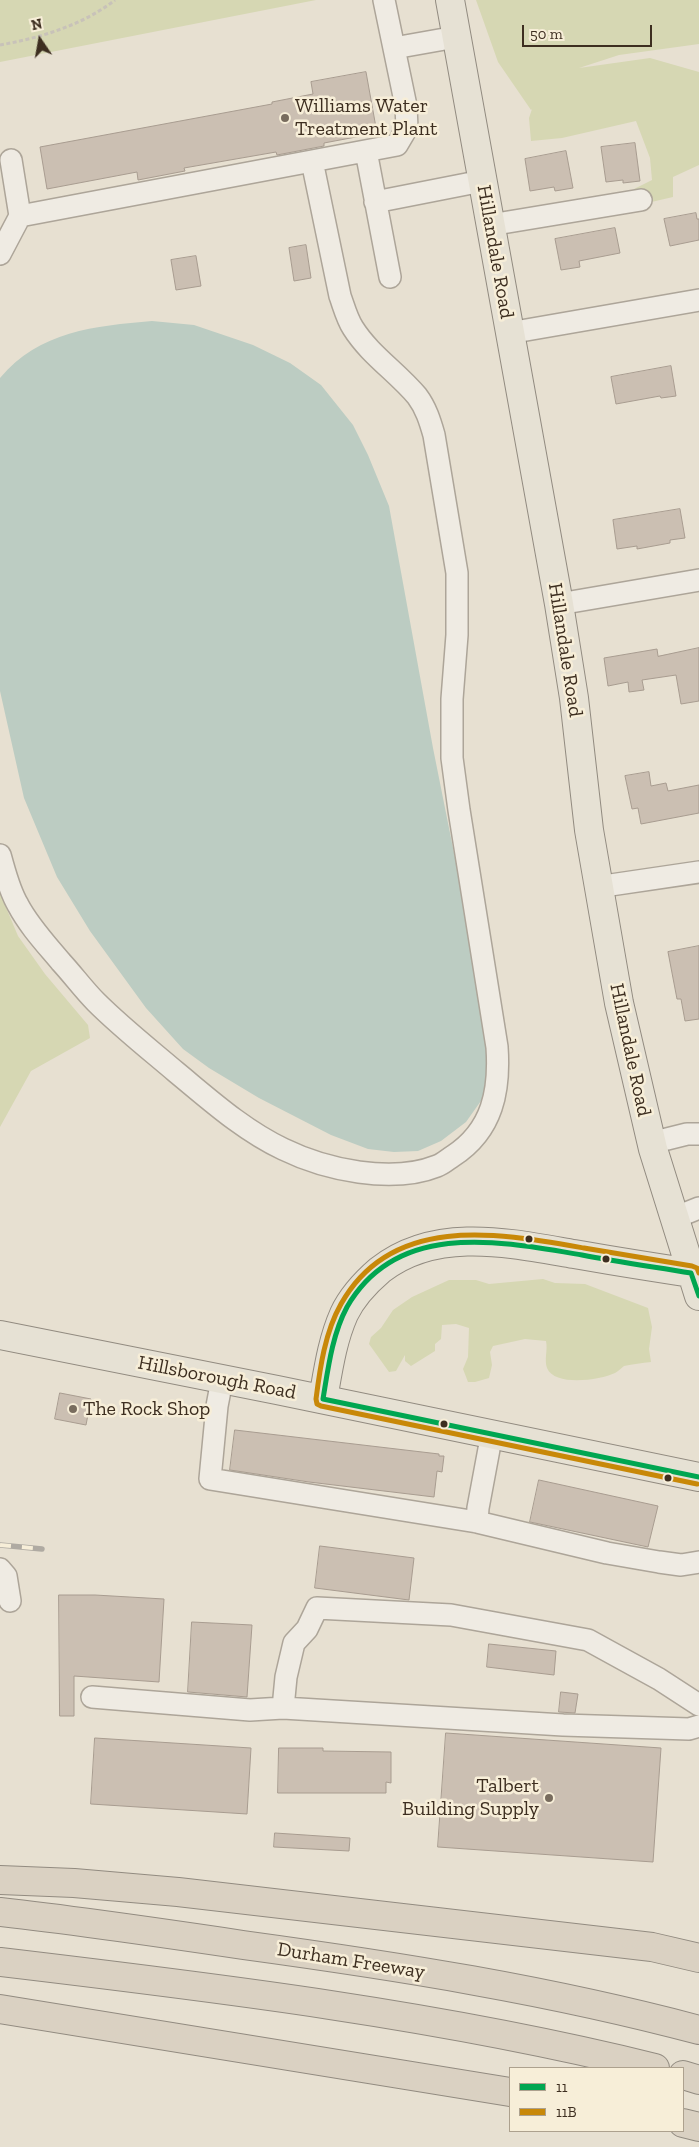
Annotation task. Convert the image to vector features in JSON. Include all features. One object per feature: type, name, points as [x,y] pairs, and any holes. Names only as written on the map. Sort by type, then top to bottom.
[{"type":"highway","points":[[0,1880],[74,1883],[178,1892],[652,1948],[699,1958]]},
{"type":"highway","name":"Durham Freeway","points":[[0,1912],[402,1968],[541,1992],[699,2030]]},
{"type":"highway","points":[[563,1938],[616,1932],[699,1939]]},
{"type":"highway","points":[[0,1962],[350,2009],[547,2044],[650,2067]]},
{"type":"highway","points":[[0,2009],[509,2092]]},
{"type":"highway","points":[[684,2075],[699,2080]]},
{"type":"highway","points":[[684,2124],[699,2127]]},
{"type":"main road","name":"Hillandale Road","points":[[450,0],[559,604],[574,698],[588,830],[619,1003],[651,1143],[674,1218],[696,1280]]},
{"type":"main road","points":[[323,1399],[333,1347],[344,1314],[372,1277],[396,1259],[416,1250],[443,1243],[486,1242],[522,1245],[696,1280]]},
{"type":"main road","name":"Hillsborough Road","points":[[0,1336],[492,1433],[699,1477]]},
{"type":"street","points":[[20,216],[397,145],[407,128],[406,106],[384,0]]},
{"type":"street","points":[[394,48],[456,37]]},
{"type":"street","points":[[366,151],[390,277]]},
{"type":"street","points":[[0,254],[20,216],[10,160]]},
{"type":"street","points":[[0,855],[17,904],[35,932],[95,1001],[125,1029],[243,1127],[284,1150],[335,1168],[371,1174],[407,1172],[438,1166],[461,1151],[480,1132],[490,1114],[499,1074],[497,1047],[458,810],[452,758],[452,699],[457,635],[457,573],[434,435],[427,413],[418,397],[368,348],[353,328],[340,296],[312,161]]},
{"type":"street","points":[[375,202],[482,181]]},
{"type":"street","points":[[490,225],[641,200]]},
{"type":"street","points":[[509,333],[699,300]]},
{"type":"street","points":[[559,604],[699,580]]},
{"type":"street","points":[[597,887],[699,872]]},
{"type":"street","points":[[651,1143],[687,1134],[699,1134]]},
{"type":"street","points":[[674,1218],[699,1208]]},
{"type":"street","points":[[222,1380],[217,1406],[210,1478],[477,1522],[607,1553],[681,1565],[699,1562]]},
{"type":"street","points":[[477,1522],[492,1433]]},
{"type":"street","points":[[0,1569],[6,1576],[10,1601]]},
{"type":"street","points":[[283,1708],[286,1677],[294,1643],[307,1628],[317,1608],[450,1615],[588,1640],[658,1678],[699,1705]]},
{"type":"street","points":[[92,1697],[250,1710],[283,1708],[563,1725],[689,1729],[699,1726]]},
{"type":"path","points":[[0,45],[58,29],[96,13],[115,0]]},
{"type":"green space","points":[[0,0],[316,0],[0,62]]},
{"type":"green space","points":[[476,0],[699,0],[699,44],[619,55],[579,68],[650,58],[699,72],[699,165],[673,177],[673,197],[634,206],[634,189],[652,180],[650,158],[636,121],[562,138],[531,141],[529,118],[532,109],[498,62]]},
{"type":"green space","points":[[0,893],[18,936],[45,974],[88,1025],[90,1038],[31,1071],[0,1127]]},
{"type":"green space","points":[[543,1279],[555,1283],[585,1284],[648,1308],[652,1327],[649,1349],[651,1362],[624,1366],[615,1373],[599,1378],[568,1380],[552,1374],[547,1368],[546,1341],[525,1339],[493,1346],[490,1352],[492,1365],[489,1378],[468,1382],[463,1369],[468,1357],[469,1328],[456,1324],[442,1325],[441,1339],[435,1344],[435,1351],[411,1366],[405,1361],[405,1355],[396,1371],[389,1372],[369,1344],[371,1337],[381,1328],[393,1310],[412,1297],[449,1280],[476,1280],[489,1284]]},
{"type":"shaded area","points":[[152,321],[194,325],[253,345],[290,363],[321,385],[353,425],[368,455],[389,506],[433,748],[478,973],[490,1053],[489,1074],[483,1098],[466,1122],[441,1141],[418,1151],[394,1152],[368,1149],[331,1135],[259,1098],[209,1068],[183,1049],[146,1008],[90,931],[57,877],[24,798],[0,691],[0,378],[15,362],[32,350],[50,341],[89,329]]},
{"type":"building","name":"Williams Water Treatment Plant","points":[[366,72],[377,133],[324,143],[324,146],[277,155],[276,152],[184,168],[185,171],[138,180],[137,172],[47,189],[40,147],[272,104],[272,102],[313,94],[311,82]]},
{"type":"building","points":[[635,143],[640,181],[606,182],[601,147]]},
{"type":"building","points":[[566,151],[573,188],[555,191],[554,187],[530,191],[525,159]]},
{"type":"building","points":[[696,213],[697,219],[699,219],[699,240],[670,246],[664,219]]},
{"type":"building","points":[[615,228],[620,253],[579,261],[580,267],[561,270],[555,239]]},
{"type":"building","points":[[306,245],[311,278],[294,281],[289,248]]},
{"type":"building","points":[[196,256],[201,286],[176,290],[171,260]]},
{"type":"building","points":[[671,366],[676,396],[661,398],[660,396],[616,404],[611,377]]},
{"type":"building","points":[[680,509],[685,538],[670,540],[670,543],[637,549],[637,546],[617,549],[613,520]]},
{"type":"building","points":[[699,648],[699,701],[681,704],[676,675],[642,680],[644,690],[629,692],[628,682],[608,686],[604,658],[657,649],[658,656]]},
{"type":"building","points":[[649,772],[651,786],[666,783],[668,791],[699,785],[699,813],[641,824],[638,808],[632,809],[625,776]]},
{"type":"building","points":[[699,946],[699,1019],[685,1021],[681,999],[677,999],[668,952]]},
{"type":"building","name":"The Rock Shop","points":[[60,1393],[91,1399],[86,1425],[55,1419]]},
{"type":"building","points":[[235,1430],[439,1454],[439,1456],[444,1456],[442,1472],[437,1471],[434,1497],[309,1482],[230,1470]]},
{"type":"building","points":[[539,1480],[658,1506],[648,1547],[530,1522]]},
{"type":"building","points":[[320,1546],[414,1558],[409,1600],[315,1588]]},
{"type":"building","points":[[59,1595],[164,1599],[159,1682],[74,1676],[74,1716],[60,1716]]},
{"type":"building","points":[[192,1622],[252,1625],[247,1697],[188,1692]]},
{"type":"building","points":[[489,1644],[556,1651],[554,1675],[487,1667]]},
{"type":"building","points":[[561,1692],[578,1694],[575,1713],[559,1712]]},
{"type":"building","name":"Talbert Building Supply","points":[[446,1733],[661,1748],[653,1862],[438,1847]]},
{"type":"building","points":[[95,1738],[251,1748],[247,1814],[91,1804]]},
{"type":"building","points":[[279,1748],[323,1748],[323,1751],[391,1752],[391,1783],[386,1782],[386,1793],[278,1793]]},
{"type":"building","points":[[275,1833],[350,1838],[349,1851],[274,1847]]},
{"type":"railway","points":[[0,1545],[42,1549]]},
{"type":"transit line","name":"11B","points":[[697,1484],[321,1406],[317,1404],[316,1399],[327,1338],[341,1304],[363,1275],[388,1255],[418,1242],[449,1236],[483,1235],[517,1238],[692,1266],[697,1268],[699,1273]]},
{"type":"transit line","name":"11","points":[[699,1296],[691,1273],[518,1245],[485,1242],[452,1243],[422,1249],[393,1260],[368,1279],[347,1307],[334,1341],[323,1399],[699,1477]]},
{"type":"place","name":"Williams Water Treatment Plant","points":[[285,118]]},
{"type":"place","name":"The Rock Shop","points":[[73,1409]]},
{"type":"place","name":"Talbert Building Supply","points":[[549,1798]]}]
